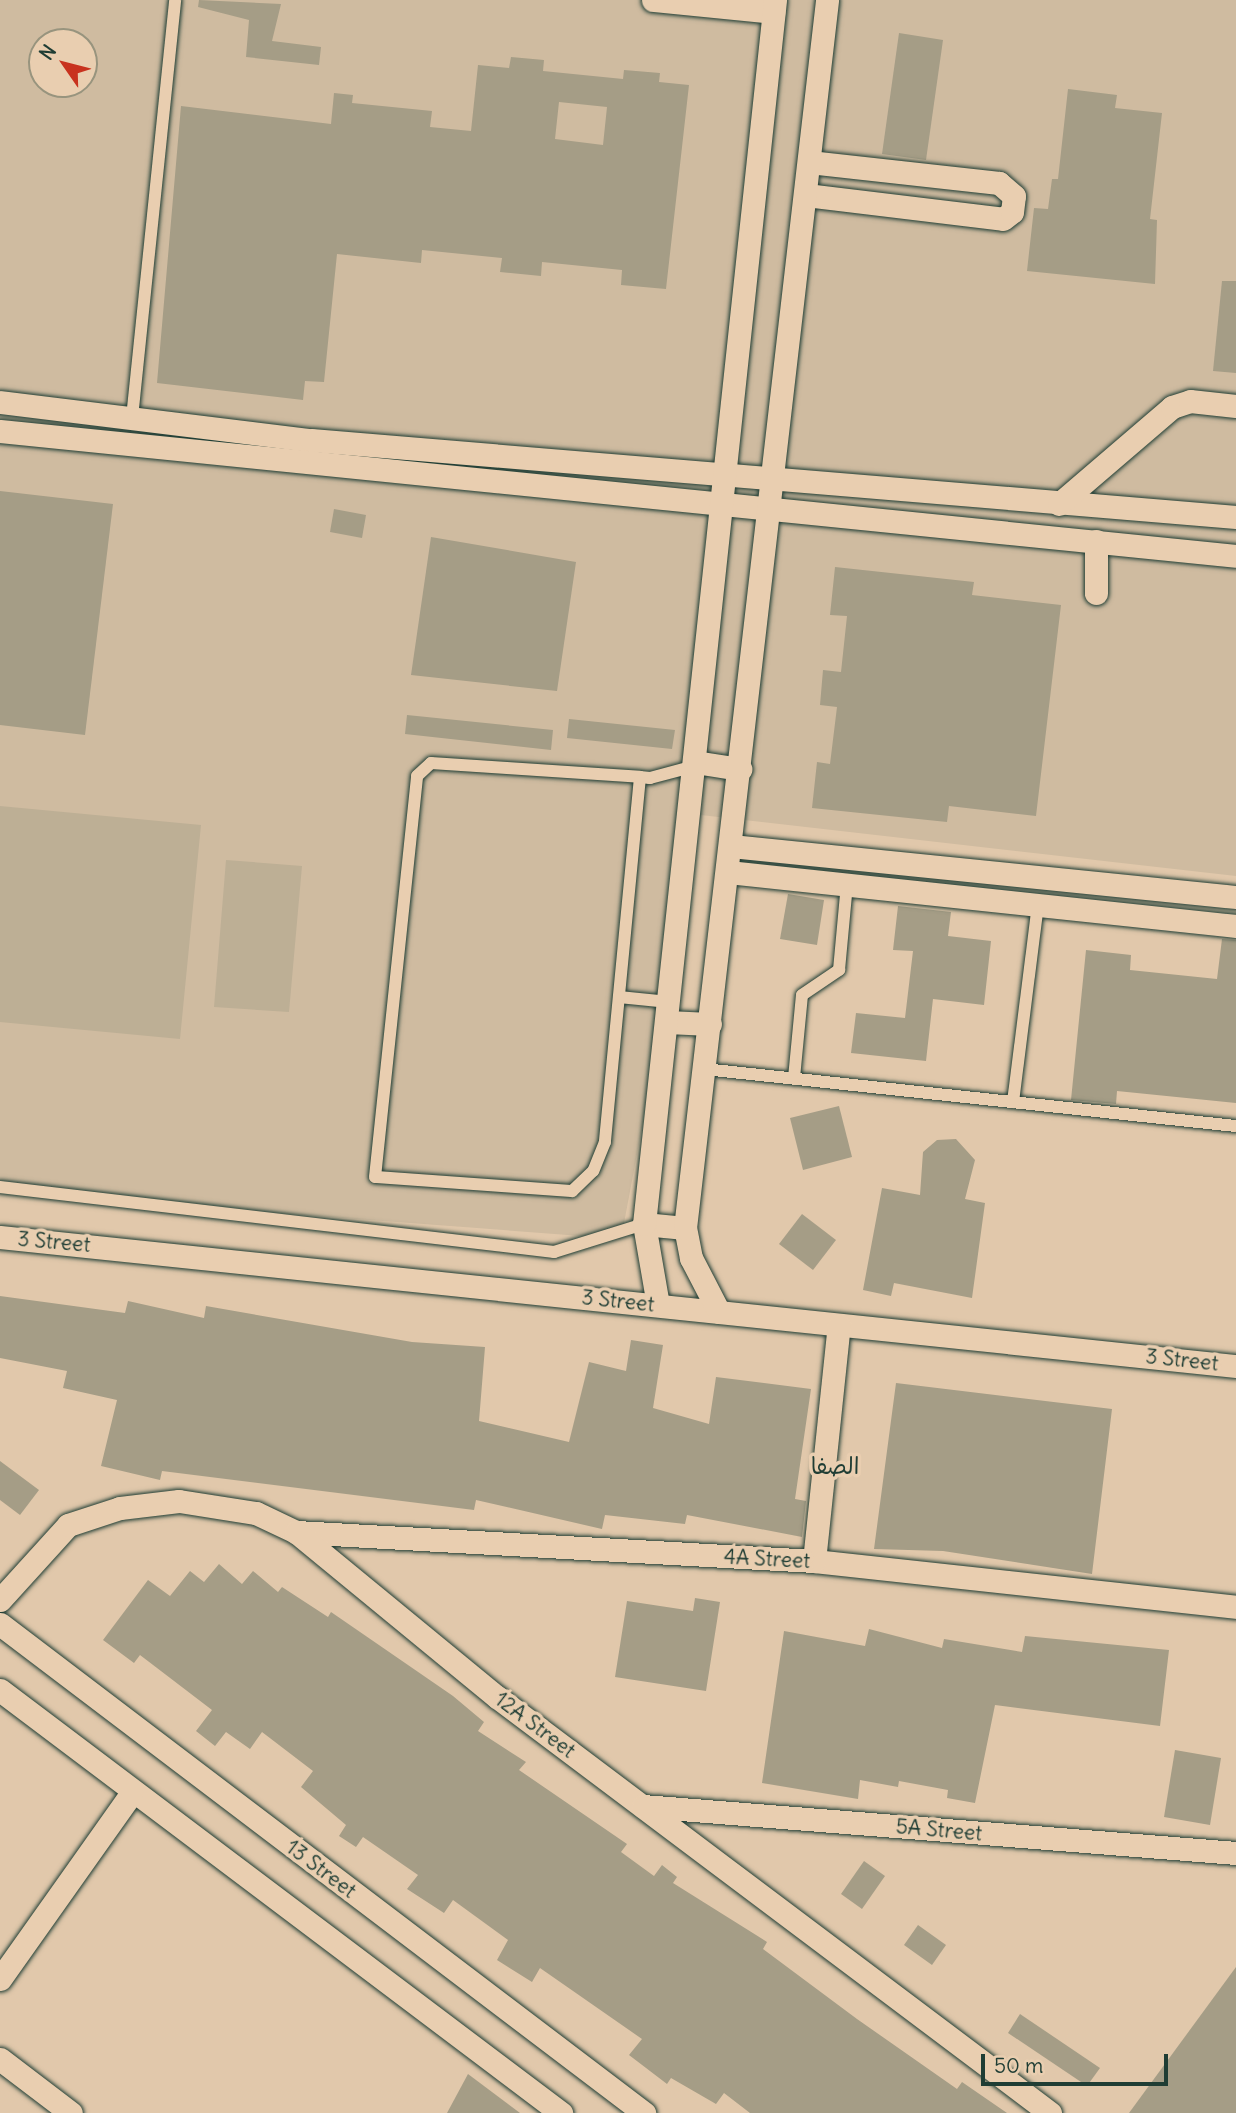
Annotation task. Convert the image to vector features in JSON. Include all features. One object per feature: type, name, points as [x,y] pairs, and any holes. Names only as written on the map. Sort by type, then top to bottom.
[{"type":"street","points":[[653,0],[774,6],[644,1224],[658,1305]]},
{"type":"street","points":[[719,1312],[691,1258],[685,1228],[772,512],[827,0]]},
{"type":"street","points":[[806,195],[1003,219],[1012,212],[1014,196],[999,183],[809,162]]},
{"type":"street","points":[[1059,503],[1172,407],[1189,401],[1236,406]]},
{"type":"street","points":[[0,402],[311,439],[725,477],[1236,517]]},
{"type":"street","points":[[0,431],[720,507],[1236,556]]},
{"type":"street","points":[[310,464],[311,439]]},
{"type":"street","points":[[1096,541],[1096,593]]},
{"type":"street","points":[[695,764],[740,769]]},
{"type":"street","points":[[731,846],[1236,897]]},
{"type":"street","points":[[728,872],[1236,926]]},
{"type":"street","points":[[668,1012],[710,1024]]},
{"type":"street","points":[[644,1224],[685,1228]]},
{"type":"street","name":"3 Street","points":[[0,1237],[1236,1366]]},
{"type":"street","points":[[814,1562],[839,1325]]},
{"type":"street","name":"12A Street","points":[[0,1600],[68,1525],[120,1508],[179,1502],[256,1513],[296,1532],[643,1807],[1050,2113]]},
{"type":"street","name":"4A Street","points":[[296,1532],[814,1562],[1236,1607]]},
{"type":"street","name":"13 Street","points":[[0,1624],[644,2113]]},
{"type":"street","points":[[0,1690],[131,1794],[561,2113]]},
{"type":"street","points":[[0,1979],[131,1794]]},
{"type":"street","name":"5A Street","points":[[643,1807],[1236,1853]]},
{"type":"street","points":[[0,2059],[71,2113]]},
{"type":"lane","points":[[132,418],[175,0]]},
{"type":"lane","points":[[640,777],[605,1142],[593,1171],[572,1191],[375,1177],[417,776],[431,763],[640,777],[695,764]]},
{"type":"lane","points":[[794,1078],[802,995],[839,970],[847,884]]},
{"type":"lane","points":[[1013,1102],[1038,903]]},
{"type":"lane","points":[[619,997],[668,1012]]},
{"type":"lane","points":[[704,1069],[1236,1126]]},
{"type":"lane","points":[[0,1187],[554,1252],[644,1224]]},
{"type":"shaded area","points":[[0,0],[1236,0],[1236,876],[701,815],[621,1239],[0,1192]]},
{"type":"shaded area","points":[[0,806],[201,825],[180,1039],[0,1022]]},
{"type":"shaded area","points":[[226,860],[302,866],[289,1012],[214,1007]]},
{"type":"building","points":[[199,0],[281,4],[272,41],[321,47],[319,65],[246,57],[249,20],[198,7]]},
{"type":"building","points":[[899,33],[943,40],[926,160],[882,154]]},
{"type":"building","points":[[511,57],[544,60],[543,71],[623,79],[624,70],[660,73],[659,82],[689,85],[666,289],[621,285],[622,270],[542,262],[541,276],[500,272],[502,258],[422,250],[421,263],[337,254],[324,382],[305,381],[303,400],[157,383],[181,106],[331,124],[334,93],[353,95],[352,103],[432,111],[430,127],[471,131],[478,65],[509,68]],"holes":[[[559,102],[607,107],[603,145],[555,139]]]},
{"type":"building","points":[[1068,89],[1117,95],[1115,108],[1162,113],[1150,219],[1157,220],[1155,284],[1027,271],[1034,208],[1048,209],[1052,179],[1058,179]]},
{"type":"building","points":[[1222,281],[1236,281],[1236,373],[1213,371]]},
{"type":"building","points":[[0,491],[113,504],[85,735],[0,725]]},
{"type":"building","points":[[334,509],[366,515],[362,538],[330,532]]},
{"type":"building","points":[[431,537],[576,562],[557,691],[411,675]]},
{"type":"building","points":[[835,567],[974,582],[972,595],[1061,605],[1036,816],[949,806],[947,822],[812,808],[817,762],[830,764],[837,707],[820,705],[823,670],[841,672],[847,616],[830,615]]},
{"type":"building","points":[[407,715],[553,730],[551,750],[405,734]]},
{"type":"building","points":[[569,719],[675,730],[672,749],[567,738]]},
{"type":"building","points":[[788,894],[824,900],[817,945],[780,939]]},
{"type":"building","points":[[898,906],[951,912],[948,936],[991,941],[984,1005],[933,999],[926,1061],[851,1053],[856,1013],[905,1018],[913,951],[893,950]]},
{"type":"building","points":[[1222,939],[1236,940],[1236,1103],[1117,1091],[1116,1104],[1071,1100],[1086,950],[1131,955],[1130,970],[1217,979]]},
{"type":"building","points":[[839,1106],[852,1157],[803,1170],[790,1118]]},
{"type":"building","points":[[956,1139],[975,1160],[965,1199],[985,1203],[972,1298],[894,1283],[891,1296],[863,1290],[882,1188],[920,1195],[923,1152],[937,1140]]},
{"type":"building","points":[[802,1214],[836,1240],[813,1270],[779,1244]]},
{"type":"building","points":[[0,1296],[125,1313],[128,1301],[204,1318],[206,1306],[412,1342],[485,1347],[479,1421],[569,1442],[589,1362],[626,1371],[631,1340],[663,1345],[653,1408],[709,1424],[716,1377],[811,1389],[795,1499],[806,1501],[802,1537],[687,1515],[685,1524],[605,1515],[602,1529],[476,1500],[474,1510],[162,1471],[160,1480],[101,1466],[117,1400],[63,1388],[67,1371],[0,1358]]},
{"type":"building","points":[[896,1383],[1112,1409],[1092,1574],[943,1551],[874,1549]]},
{"type":"building","points":[[0,1461],[39,1490],[20,1515],[0,1500]]},
{"type":"building","points":[[219,1564],[242,1584],[253,1571],[278,1592],[282,1587],[328,1617],[331,1612],[453,1696],[484,1722],[478,1731],[526,1762],[519,1770],[627,1844],[621,1852],[654,1876],[662,1865],[677,1877],[673,1883],[767,1942],[763,1949],[857,2019],[957,2089],[962,2082],[1007,2113],[750,2113],[724,2093],[716,2104],[671,2078],[667,2084],[629,2055],[642,2039],[540,1968],[532,1982],[497,1960],[508,1940],[453,1900],[444,1913],[407,1889],[418,1875],[363,1837],[356,1847],[339,1836],[346,1825],[301,1787],[313,1771],[262,1732],[250,1749],[226,1732],[215,1746],[196,1731],[212,1710],[140,1655],[134,1663],[103,1640],[148,1580],[170,1596],[190,1571],[204,1582]]},
{"type":"building","points":[[695,1598],[720,1602],[706,1691],[615,1677],[627,1601],[693,1611]]},
{"type":"building","points":[[869,1629],[942,1648],[944,1639],[1022,1652],[1025,1636],[1169,1650],[1160,1726],[995,1705],[975,1803],[947,1798],[948,1790],[899,1781],[898,1787],[860,1780],[858,1799],[762,1783],[784,1631],[865,1646]]},
{"type":"building","points":[[1175,1750],[1221,1758],[1210,1825],[1164,1817]]},
{"type":"building","points":[[864,1861],[885,1876],[862,1909],[841,1894]]},
{"type":"building","points":[[918,1925],[946,1945],[932,1965],[904,1945]]},
{"type":"building","points":[[1236,1967],[1236,2113],[1129,2113]]},
{"type":"building","points":[[1020,2014],[1100,2068],[1087,2086],[1008,2033]]},
{"type":"building","points":[[468,2074],[520,2113],[447,2113]]},
{"type":"district","name":"الصفا","points":[[835,1466]]}]
